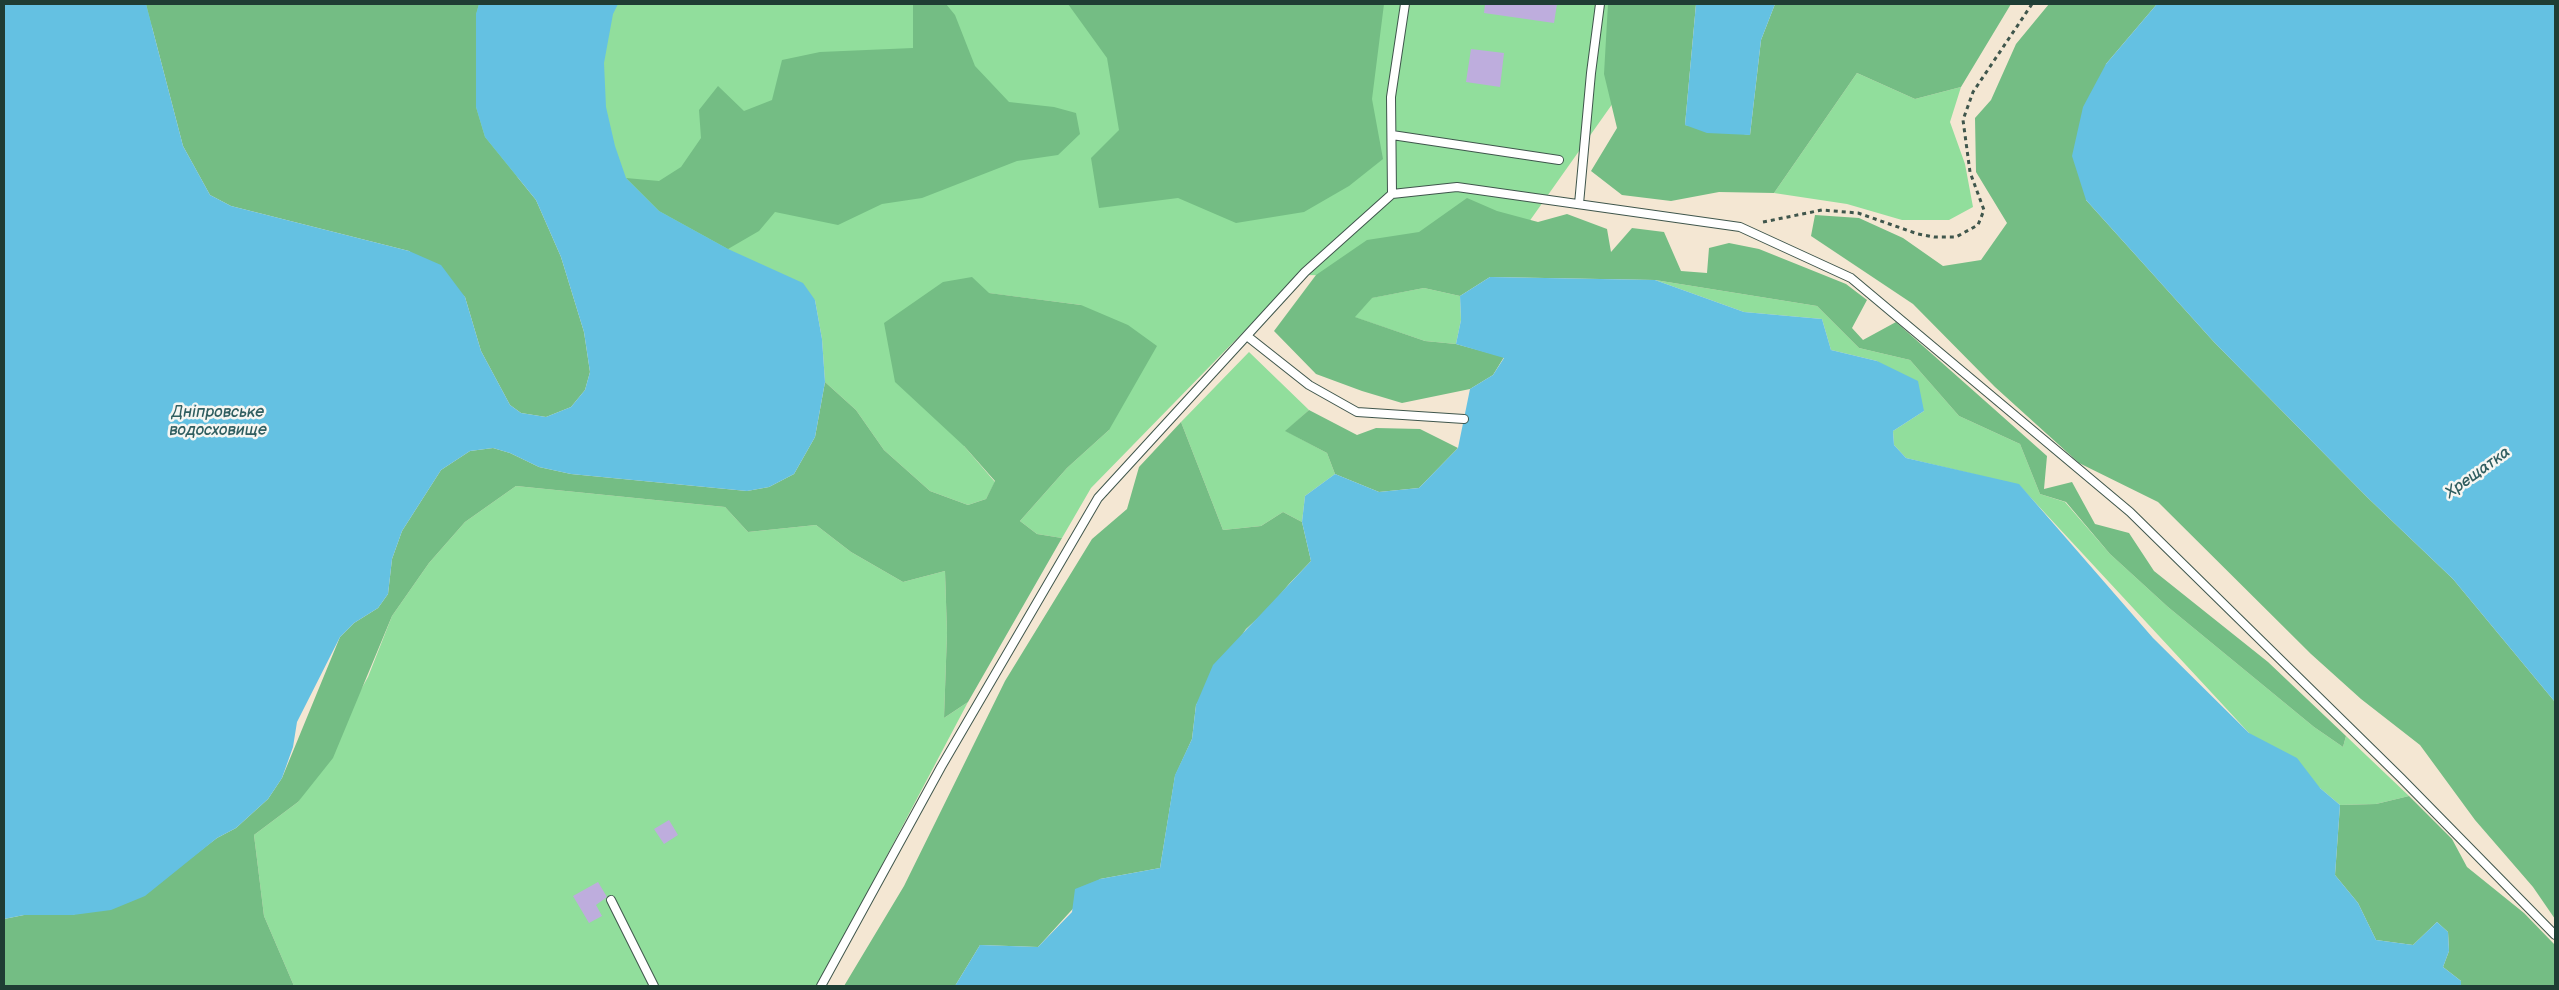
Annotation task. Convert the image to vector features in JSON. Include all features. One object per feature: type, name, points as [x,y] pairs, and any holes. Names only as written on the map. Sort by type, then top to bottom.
[{"type":"lane","points":[[1392,194],[1391,97],[1405,4]]},
{"type":"lane","points":[[1579,204],[1591,73],[1600,4]]},
{"type":"lane","points":[[1392,135],[1558,160]]},
{"type":"lane","points":[[821,986],[941,767],[1098,498],[1305,272],[1392,194],[1457,187],[1740,227],[1851,278],[2130,512],[2401,778],[2555,935]]},
{"type":"lane","points":[[1247,336],[1309,385],[1357,412],[1464,420]]},
{"type":"lane","points":[[611,900],[654,986]]},
{"type":"path","points":[[1740,227],[1822,210],[1858,213],[1918,234],[1934,237],[1956,236],[1978,225],[1984,210],[1970,172],[1963,120],[1973,92],[2032,4]]},
{"type":"green space","points":[[99,4],[1683,4],[1490,277],[1299,275],[1091,488],[1062,538],[1037,534],[1020,521],[1067,468],[1109,430],[1081,305],[988,293],[964,446],[995,482],[986,499],[968,505],[930,491],[884,450],[856,410],[825,382],[822,339],[815,300]]},
{"type":"green space","points":[[146,4],[479,4],[476,15],[476,107],[485,137],[536,200],[561,257],[584,332],[590,372],[585,390],[571,407],[546,417],[521,413],[510,405],[481,351],[465,297],[409,251],[231,206],[210,195],[183,146]]},
{"type":"green space","points":[[913,4],[946,4],[955,15],[975,66],[1009,102],[1054,107],[1076,113],[1080,134],[1058,155],[1017,161],[922,198],[882,204],[838,225],[775,212],[759,231],[728,249],[659,211],[626,178],[659,181],[681,167],[701,138],[699,110],[718,86],[744,111],[772,100],[782,60],[820,52],[913,48]]},
{"type":"green space","points":[[1068,4],[1384,4],[1372,99],[1383,159],[1349,186],[1304,212],[1236,223],[1178,198],[1099,208],[1091,158],[1119,130],[1107,58]]},
{"type":"green space","points":[[1608,4],[1696,4],[1685,125],[1750,135],[1761,40],[1775,4],[2011,4],[1961,87],[1915,99],[1857,73],[1774,193],[1719,192],[1671,201],[1622,195],[1591,171],[1617,128],[1604,74]]},
{"type":"green space","points":[[2049,4],[2157,4],[2106,64],[2086,200],[2214,342],[2368,498],[2453,579],[2555,702],[2555,919],[2533,887],[2475,820],[2420,745],[2361,699],[2311,654],[2158,502],[2079,463],[1995,387],[1913,304],[1811,236],[1815,215],[1859,218],[1903,238],[1943,266],[1981,260],[2007,223],[1976,172],[1975,118],[1991,100],[2016,44]]},
{"type":"green space","points":[[1857,73],[1915,99],[1961,87],[1950,122],[1965,164],[1973,207],[1949,220],[1902,220],[1847,204],[1774,193]]},
{"type":"green space","points":[[1467,198],[1497,211],[1538,222],[1567,214],[1607,229],[1611,252],[1632,228],[1664,232],[1681,271],[1707,273],[1709,248],[1729,243],[1759,249],[1846,284],[1867,300],[1852,328],[1863,340],[1896,322],[2047,456],[2044,489],[2072,482],[2095,524],[2129,533],[2154,571],[2268,662],[2346,736],[2343,747],[2314,727],[2168,607],[2110,554],[2066,502],[2040,494],[2020,444],[1959,416],[1910,360],[1859,348],[1817,306],[1655,280],[1490,277],[1460,296],[1424,288],[1372,298],[1355,317],[1425,341],[1456,344],[1504,357],[1493,375],[1470,389],[1402,403],[1316,374],[1274,331],[1316,275],[1367,240],[1419,232]]},
{"type":"green space","points":[[972,277],[989,293],[1081,305],[1128,325],[1157,346],[1109,430],[1067,468],[1020,521],[1037,534],[1062,538],[968,702],[944,718],[947,633],[945,571],[903,582],[851,552],[816,525],[748,532],[725,507],[516,486],[465,522],[429,563],[392,616],[333,758],[298,802],[254,835],[264,916],[294,986],[4,986],[4,919],[24,915],[73,915],[192,857],[217,838],[236,828],[268,799],[282,778],[340,637],[354,623],[378,608],[388,594],[392,559],[402,531],[441,470],[470,451],[493,448],[510,453],[539,467],[571,474],[747,491],[769,487],[794,474],[815,437],[825,382],[856,410],[884,450],[930,491],[968,505],[986,499],[995,481],[964,446],[895,382],[884,323],[943,282]]},
{"type":"green space","points":[[1655,280],[1817,306],[1859,348],[1910,360],[1959,416],[2020,444],[2040,494],[2065,502],[2110,554],[2168,607],[2314,727],[2343,747],[2346,736],[2409,796],[2376,804],[2340,805],[2320,788],[2257,770],[2249,733],[2019,485],[1906,458],[1894,445],[1893,431],[1924,411],[1877,361],[1831,350],[1822,319],[1744,312]]},
{"type":"green space","points":[[1424,288],[1460,296],[1461,320],[1456,344],[1425,341],[1354,317],[1371,298]]},
{"type":"green space","points":[[1249,352],[1309,410],[1286,431],[1327,453],[1335,474],[1305,496],[1302,522],[1283,512],[1261,526],[1223,530],[1181,422]]},
{"type":"green space","points":[[1309,410],[1357,435],[1376,428],[1420,429],[1458,448],[1419,488],[1379,492],[1335,474],[1327,453],[1285,431]]},
{"type":"green space","points":[[1181,422],[1223,530],[1261,526],[1283,512],[1302,522],[1311,561],[1269,608],[1246,629],[1196,705],[1192,739],[1175,776],[1160,868],[1100,879],[1038,947],[980,945],[955,986],[844,986],[904,886],[1005,681],[1092,539],[1127,509],[1139,467]]},
{"type":"green space","points":[[516,486],[725,507],[748,532],[816,525],[851,552],[903,582],[945,571],[947,633],[944,718],[968,702],[818,986],[294,986],[264,916],[254,835],[298,802],[368,677],[392,616],[429,563],[465,522]]},
{"type":"green space","points":[[2409,796],[2452,839],[2467,867],[2524,913],[2555,945],[2555,986],[2461,986],[2461,981],[2443,967],[2449,951],[2448,932],[2437,922],[2413,945],[2376,940],[2358,903],[2335,875],[2340,805],[2376,804]]},
{"type":"water","name":"Дніпровське водосховище","points":[[4,4],[146,4],[183,146],[210,195],[231,206],[409,251],[441,265],[465,297],[481,351],[510,405],[521,413],[546,417],[571,407],[585,390],[590,372],[584,332],[561,257],[536,200],[485,137],[476,107],[476,14],[479,4],[618,4],[613,14],[604,63],[606,107],[615,146],[626,178],[659,211],[728,249],[803,283],[815,300],[822,339],[825,382],[815,437],[794,474],[769,487],[747,491],[571,474],[539,467],[510,453],[493,448],[470,451],[441,470],[402,531],[392,559],[388,594],[378,608],[354,623],[340,637],[297,722],[293,747],[282,778],[268,799],[236,828],[217,838],[145,896],[111,910],[73,915],[24,915],[4,919]]},
{"type":"water","points":[[1696,4],[1775,4],[1761,40],[1750,135],[1707,133],[1685,125]]},
{"type":"water","name":"Хрещатка","points":[[2157,4],[2555,4],[2555,702],[2453,579],[2368,498],[2214,342],[2086,200],[2072,156],[2083,107],[2106,64]]},
{"type":"water","points":[[1490,277],[1655,280],[1744,312],[1822,319],[1831,350],[1877,361],[1918,381],[1924,411],[1893,431],[1894,445],[1906,458],[2019,484],[2153,638],[2249,733],[2297,758],[2320,788],[2340,805],[2335,875],[2358,903],[2376,940],[2413,945],[2437,922],[2448,932],[2449,951],[2443,967],[2461,981],[2461,986],[955,986],[980,945],[1038,947],[1072,912],[1075,889],[1100,879],[1160,868],[1175,775],[1192,739],[1196,705],[1213,665],[1311,561],[1302,522],[1305,496],[1335,474],[1379,492],[1419,488],[1458,448],[1470,389],[1493,375],[1504,358],[1456,344],[1461,320],[1460,296]]},
{"type":"building","points":[[1485,4],[1557,4],[1554,23],[1484,13]]},
{"type":"building","points":[[1471,49],[1504,53],[1500,87],[1466,82]]},
{"type":"building","points":[[669,820],[678,835],[664,844],[654,829]]},
{"type":"building","points":[[598,882],[607,897],[596,905],[602,916],[589,923],[573,896]]}]
